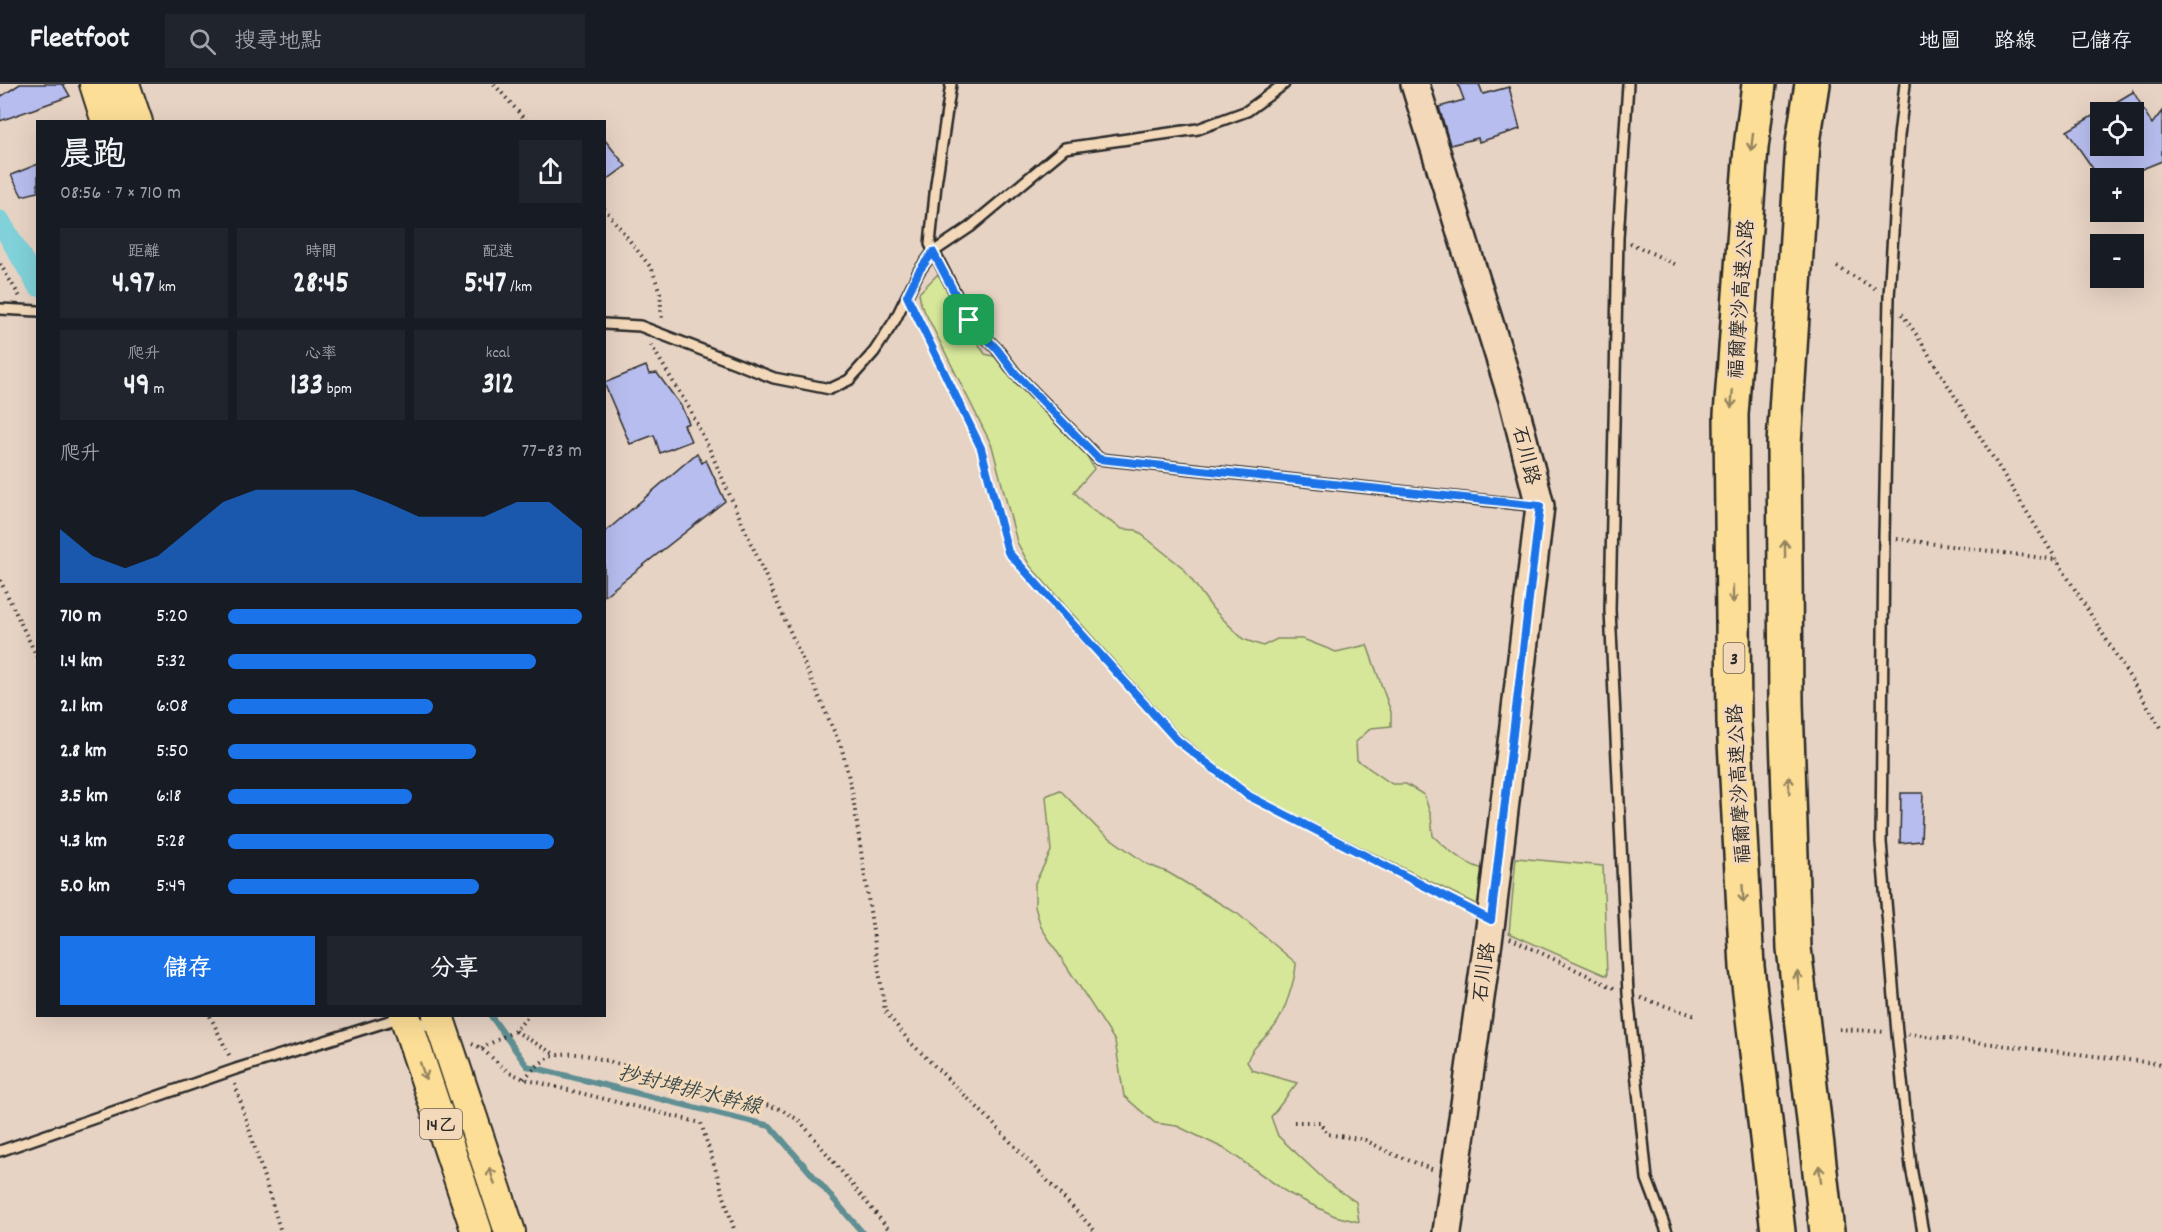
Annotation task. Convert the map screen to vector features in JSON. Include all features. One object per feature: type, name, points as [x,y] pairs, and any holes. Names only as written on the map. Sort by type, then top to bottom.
[{"type":"highway","name":"福爾摩沙高速公路","points":[[1759,84],[1751,148],[1731,416],[1734,723],[1747,967],[1778,1232]]},
{"type":"highway","points":[[1812,84],[1803,142],[1784,444],[1786,703],[1794,948],[1827,1232]]},
{"type":"main road","points":[[95,84],[106,120]]},
{"type":"main road","points":[[124,84],[136,120]]},
{"type":"main road","name":"14乙","points":[[405,1017],[477,1232]]},
{"type":"main road","name":"14乙","points":[[441,1024],[510,1232]]},
{"type":"street","name":"石川路","points":[[1415,84],[1513,400],[1540,506],[1491,920],[1447,1232]]},
{"type":"lane","points":[[951,84],[936,184],[930,244],[933,252],[969,320],[997,349],[1015,373],[1099,459],[1540,506]]},
{"type":"lane","points":[[606,324],[640,326],[774,378],[830,389],[849,380],[874,352],[895,320],[919,271],[933,252],[970,227],[1065,148],[1198,129],[1247,111],[1284,84]]},
{"type":"lane","points":[[1628,84],[1618,238],[1610,610],[1628,994],[1647,1179],[1667,1232]]},
{"type":"lane","points":[[1905,84],[1899,136],[1889,297],[1881,842],[1911,1167],[1923,1232]]},
{"type":"lane","points":[[0,309],[33,311]]},
{"type":"lane","points":[[0,1151],[236,1069],[402,1017]]},
{"type":"lane","points":[[410,1017],[441,1024]]},
{"type":"path","points":[[494,84],[525,120]]},
{"type":"path","points":[[606,211],[652,269],[660,293],[663,334]]},
{"type":"path","points":[[1618,238],[1677,265]]},
{"type":"path","points":[[0,264],[33,311]]},
{"type":"path","points":[[1838,267],[1889,297],[1916,334],[2162,729]]},
{"type":"path","points":[[907,296],[981,448],[1008,552],[1177,740],[1249,796],[1491,920],[1504,935],[1628,994],[1696,1016]]},
{"type":"path","points":[[640,326],[689,408],[704,438],[842,749],[852,791],[885,1011],[909,1041],[986,1116],[1096,1232]]},
{"type":"path","points":[[1884,537],[2058,560]]},
{"type":"path","points":[[0,580],[36,655]]},
{"type":"path","points":[[210,1017],[236,1069],[235,1085],[281,1232]]},
{"type":"path","points":[[481,1048],[515,1031],[527,1017]]},
{"type":"path","points":[[441,1024],[481,1048],[507,1071],[524,1080],[701,1123],[735,1232]]},
{"type":"path","points":[[1839,1029],[1897,1033],[2162,1064]]},
{"type":"path","points":[[515,1031],[556,1055]]},
{"type":"path","points":[[524,1080],[545,1060],[569,1052],[780,1109],[800,1121],[891,1232]]},
{"type":"path","points":[[1294,1122],[1320,1122],[1327,1134],[1365,1140],[1389,1153],[1454,1177]]},
{"type":"green space","points":[[937,275],[942,276],[958,312],[985,354],[1001,358],[1080,442],[1094,469],[1074,492],[1092,510],[1122,529],[1136,530],[1182,567],[1213,609],[1243,639],[1263,646],[1277,639],[1303,639],[1336,652],[1367,645],[1391,712],[1391,726],[1371,728],[1356,742],[1357,760],[1392,784],[1406,784],[1424,795],[1431,816],[1433,836],[1459,858],[1490,871],[1490,911],[1267,801],[1240,785],[1176,731],[1030,566],[1017,542],[992,446],[921,304],[919,293]]},
{"type":"green space","points":[[1060,790],[1100,831],[1147,864],[1169,873],[1238,914],[1296,963],[1286,1005],[1271,1030],[1255,1047],[1247,1062],[1252,1070],[1297,1083],[1271,1117],[1278,1136],[1328,1183],[1356,1202],[1359,1222],[1335,1216],[1288,1193],[1225,1149],[1177,1126],[1155,1123],[1124,1096],[1115,1041],[1041,927],[1035,907],[1035,883],[1051,851],[1046,796]]},
{"type":"green space","points":[[1516,858],[1603,866],[1607,976],[1509,933]]},
{"type":"building","points":[[20,84],[63,84],[70,96],[0,121],[0,97]]},
{"type":"building","points":[[1458,84],[1479,84],[1483,94],[1509,87],[1520,129],[1479,142],[1478,138],[1450,145],[1439,107],[1464,100]]},
{"type":"building","points":[[2133,91],[2139,102],[2116,102]]},
{"type":"building","points":[[2144,110],[2152,124],[2162,111],[2162,161],[2144,168],[2092,168],[2067,131],[2090,117],[2090,156],[2144,156]]},
{"type":"building","points":[[606,141],[626,166],[606,181]]},
{"type":"building","points":[[36,165],[36,192],[22,196],[11,175]]},
{"type":"building","points":[[646,366],[649,374],[657,373],[681,406],[689,423],[684,425],[691,441],[660,453],[654,435],[630,444],[606,388],[606,382]]},
{"type":"building","points":[[697,453],[702,463],[706,460],[725,501],[606,594],[606,531]]},
{"type":"building","points":[[1901,793],[1923,793],[1921,841],[1900,843]]},
{"type":"waterway","points":[[0,221],[36,283]]},
{"type":"waterway","name":"抄封埤排水幹線","points":[[492,1017],[527,1066],[770,1126],[862,1232]]},
{"type":"route","points":[[933,252],[969,320],[997,349],[1015,373],[1099,459],[1540,506],[1491,920],[1249,796],[1177,740],[1008,552],[981,448],[907,296],[919,271],[933,252]]}]
